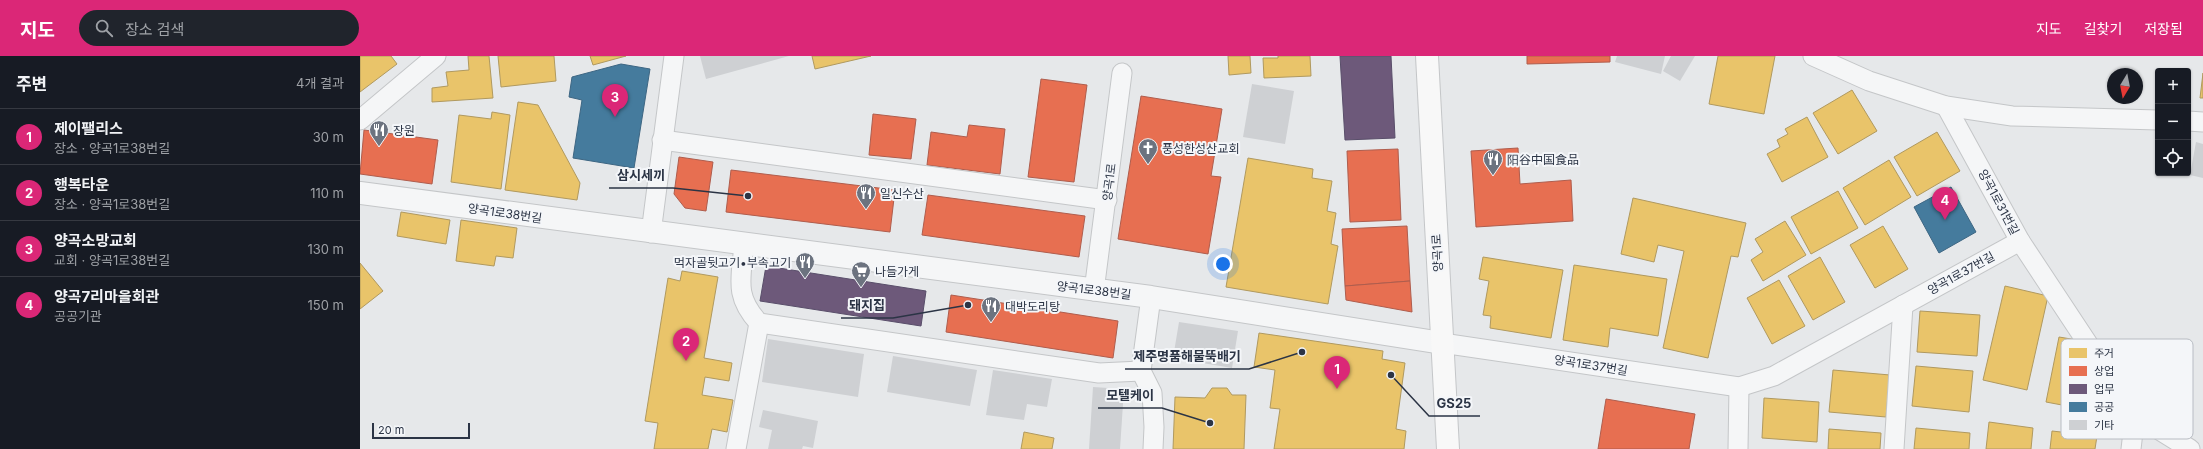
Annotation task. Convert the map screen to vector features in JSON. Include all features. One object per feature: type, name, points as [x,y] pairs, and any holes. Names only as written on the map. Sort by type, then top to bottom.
[{"type":"street","name":"양곡1로","points":[[1426,56],[1448,449]]},
{"type":"street","name":"양곡1로38번길","points":[[360,193],[650,233],[1094,291],[1151,297],[1442,343]]},
{"type":"lane","points":[[360,120],[436,56]]},
{"type":"lane","points":[[650,233],[674,56]]},
{"type":"lane","points":[[1813,56],[1869,82],[1946,106],[2012,116],[2155,120]]},
{"type":"lane","name":"양곡1로","points":[[1094,291],[1107,200],[1122,73]]},
{"type":"lane","name":"양곡1로31번길","points":[[1946,106],[2020,241],[2085,339]]},
{"type":"lane","points":[[2191,121],[2203,122]]},
{"type":"lane","points":[[662,140],[1107,200]]},
{"type":"lane","name":"양곡1로37번길","points":[[1442,343],[1739,387],[1774,376],[2020,241]]},
{"type":"lane","points":[[744,245],[740,292],[747,310],[759,323],[1099,373],[1141,371]]},
{"type":"lane","points":[[1151,297],[1141,371],[1152,393],[1154,427],[1153,449]]},
{"type":"lane","points":[[1894,449],[1903,305]]},
{"type":"lane","points":[[736,449],[759,323]]},
{"type":"lane","points":[[1738,449],[1739,387]]},
{"type":"lane","points":[[2131,449],[2132,439]]},
{"type":"lane","name":"양곡1로31번길","points":[[2174,439],[2190,449]]},
{"type":"building: 주거","points":[[360,56],[391,56],[397,64],[360,92]]},
{"type":"building: 주거","points":[[468,56],[489,56],[493,98],[432,102],[432,88],[448,86],[446,72],[469,70]]},
{"type":"building: 주거","points":[[498,56],[554,56],[556,81],[501,87]]},
{"type":"building: 주거","points":[[590,56],[626,56],[593,65]]},
{"type":"building: 주거","points":[[812,56],[871,56],[815,69]]},
{"type":"building: 주거","points":[[1228,56],[1250,56],[1251,73],[1229,75]]},
{"type":"building: 주거","points":[[1278,56],[1310,56],[1311,76],[1264,78],[1263,58],[1278,58]]},
{"type":"building: 주거","points":[[1718,56],[1775,56],[1764,114],[1709,104]]},
{"type":"building: 주거","points":[[2203,73],[2203,98],[2200,98]]},
{"type":"building: 주거","points":[[1852,90],[1877,131],[1838,154],[1813,113]]},
{"type":"building: 주거","points":[[518,102],[538,105],[580,183],[577,200],[505,190]]},
{"type":"building: 주거","points":[[492,112],[510,115],[501,189],[451,182],[459,115],[491,119]]},
{"type":"building: 주거","points":[[1807,117],[1828,157],[1782,182],[1767,154],[1780,147],[1777,140],[1788,134],[1785,129]]},
{"type":"building: 주거","points":[[1937,132],[1960,171],[1917,196],[1894,157]]},
{"type":"building: 주거","points":[[1248,158],[1313,169],[1312,178],[1332,181],[1327,211],[1336,213],[1331,244],[1338,246],[1328,304],[1226,287]]},
{"type":"building: 주거","points":[[1889,160],[1911,197],[1865,225],[1843,188]]},
{"type":"building: 주거","points":[[1838,191],[1858,228],[1811,254],[1791,217]]},
{"type":"building: 주거","points":[[1633,198],[1746,223],[1738,257],[1731,256],[1708,358],[1663,348],[1684,251],[1658,245],[1654,262],[1621,254]]},
{"type":"building: 주거","points":[[401,212],[450,220],[446,244],[397,236]]},
{"type":"building: 주거","points":[[461,220],[517,228],[513,258],[496,256],[494,266],[456,261]]},
{"type":"building: 주거","points":[[1785,221],[1806,255],[1763,281],[1751,260],[1763,252],[1755,239]]},
{"type":"building: 주거","points":[[1883,226],[1908,269],[1875,288],[1850,245]]},
{"type":"building: 주거","points":[[1483,257],[1563,270],[1551,338],[1490,328],[1491,316],[1483,315],[1489,281],[1479,279]]},
{"type":"building: 주거","points":[[1820,257],[1845,302],[1813,320],[1788,276]]},
{"type":"building: 주거","points":[[360,263],[383,291],[360,309]]},
{"type":"building: 주거","points":[[1574,265],[1667,279],[1658,336],[1610,328],[1608,347],[1563,340]]},
{"type":"building: 주거","points":[[682,271],[718,277],[704,358],[732,363],[729,381],[705,377],[702,395],[733,400],[727,432],[712,429],[708,449],[654,449],[658,423],[645,421],[668,278],[680,281]]},
{"type":"building: 주거","points":[[1779,280],[1805,326],[1772,344],[1747,298]]},
{"type":"building: 주거","points":[[2005,286],[2048,296],[2027,390],[1983,380]]},
{"type":"building: 주거","points":[[1920,311],[1980,315],[1977,356],[1917,352]]},
{"type":"building: 주거","points":[[1259,333],[1383,351],[1382,359],[1405,363],[1396,429],[1406,431],[1404,449],[1274,449],[1280,409],[1270,408],[1275,370],[1254,367]]},
{"type":"building: 주거","points":[[2059,337],[2071,339],[2061,339],[2061,405],[2046,402]]},
{"type":"building: 주거","points":[[1916,366],[1973,371],[1969,412],[1912,406]]},
{"type":"building: 주거","points":[[1833,370],[1890,375],[1886,417],[1829,412]]},
{"type":"building: 주거","points":[[1212,388],[1227,388],[1232,395],[1246,395],[1244,449],[1173,449],[1175,397],[1205,398]]},
{"type":"building: 주거","points":[[1764,398],[1819,402],[1817,442],[1762,438]]},
{"type":"building: 주거","points":[[1989,422],[2033,428],[2031,449],[1986,449]]},
{"type":"building: 주거","points":[[1916,428],[1970,433],[1969,449],[1914,449]]},
{"type":"building: 주거","points":[[1829,429],[1881,433],[1880,449],[1828,449]]},
{"type":"building: 주거","points":[[2052,431],[2061,432],[2061,439],[2097,439],[2095,449],[2050,449]]},
{"type":"building: 주거","points":[[1024,432],[1054,438],[1052,449],[1021,449]]},
{"type":"building: 상업","points":[[1527,56],[1610,56],[1610,62],[1527,64]]},
{"type":"building: 상업","points":[[1041,79],[1087,85],[1074,182],[1028,177]]},
{"type":"building: 상업","points":[[1141,96],[1222,109],[1211,176],[1221,177],[1208,254],[1118,239]]},
{"type":"building: 상업","points":[[873,114],[916,119],[911,159],[869,155]]},
{"type":"building: 상업","points":[[969,125],[1005,129],[1000,174],[927,165],[931,132],[967,137]]},
{"type":"building: 상업","points":[[364,130],[438,140],[432,184],[360,174]]},
{"type":"building: 상업","points":[[1518,148],[1520,184],[1571,180],[1573,221],[1476,227],[1471,151]]},
{"type":"building: 상업","points":[[1398,149],[1401,220],[1350,222],[1347,151]]},
{"type":"building: 상업","points":[[679,157],[713,162],[706,211],[685,208],[674,194]]},
{"type":"building: 상업","points":[[731,170],[895,190],[890,232],[726,212]]},
{"type":"building: 상업","points":[[928,195],[1085,216],[1079,257],[922,235]]},
{"type":"building: 상업","points":[[1407,226],[1410,281],[1345,286],[1342,229]]},
{"type":"building: 상업","points":[[1410,281],[1412,312],[1346,300],[1345,286]]},
{"type":"building: 상업","points":[[951,295],[1118,321],[1113,358],[946,332]]},
{"type":"building: 상업","points":[[1606,399],[1695,414],[1689,449],[1598,449]]},
{"type":"building: 업무","points":[[1340,56],[1391,56],[1395,138],[1345,140]]},
{"type":"building: 업무","points":[[766,266],[926,291],[921,326],[760,301]]},
{"type":"building: 공공","points":[[621,64],[650,69],[634,168],[573,158],[582,100],[569,97],[572,77]]},
{"type":"building: 공공","points":[[1951,187],[1976,232],[1939,253],[1914,207]]},
{"type":"building: 기타","points":[[700,56],[789,56],[706,79]]},
{"type":"building: 기타","points":[[1617,56],[1665,56],[1661,74],[1615,62]]},
{"type":"building: 기타","points":[[1671,56],[1695,56],[1680,81],[1663,71]]},
{"type":"building: 기타","points":[[1252,84],[1294,91],[1285,144],[1243,137]]},
{"type":"building: 기타","points":[[2196,142],[2203,144],[2203,178],[2191,175]]},
{"type":"building: 기타","points":[[1179,322],[1238,331],[1232,368],[1173,358]]},
{"type":"building: 기타","points":[[768,339],[864,354],[858,397],[762,382]]},
{"type":"building: 기타","points":[[893,356],[977,370],[970,406],[887,392]]},
{"type":"building: 기타","points":[[993,370],[1052,379],[1047,407],[1027,404],[1024,420],[986,415]]},
{"type":"building: 기타","points":[[1093,387],[1124,389],[1120,449],[1089,449]]},
{"type":"building: 기타","points":[[763,410],[818,421],[813,448],[803,446],[802,449],[768,449],[772,430],[759,427]]},
{"type":"place","name":"양곡소망교회","points":[[615,117]]},
{"type":"place","name":"장원","points":[[379,147]]},
{"type":"place","name":"풍성한성산교회","points":[[1148,165]]},
{"type":"place","name":"阳谷中国食品","points":[[1493,176]]},
{"type":"place","name":"삼시세끼","points":[[748,196]]},
{"type":"place","name":"일신수산","points":[[866,210]]},
{"type":"place","name":"양곡7리마을회관","points":[[1945,220]]},
{"type":"place","name":"먹자골뒷고기•부속고기","points":[[805,279]]},
{"type":"place","name":"나들가게","points":[[861,288]]},
{"type":"place","name":"돼지집","points":[[968,305]]},
{"type":"place","name":"대박도리탕","points":[[991,323]]},
{"type":"place","name":"제주명품해물뚝배기","points":[[1302,352]]},
{"type":"place","name":"행복타운","points":[[686,361]]},
{"type":"place","name":"GS25","points":[[1391,375]]},
{"type":"place","name":"제이팰리스","points":[[1337,389]]},
{"type":"place","name":"모텔케이","points":[[1210,423]]}]
